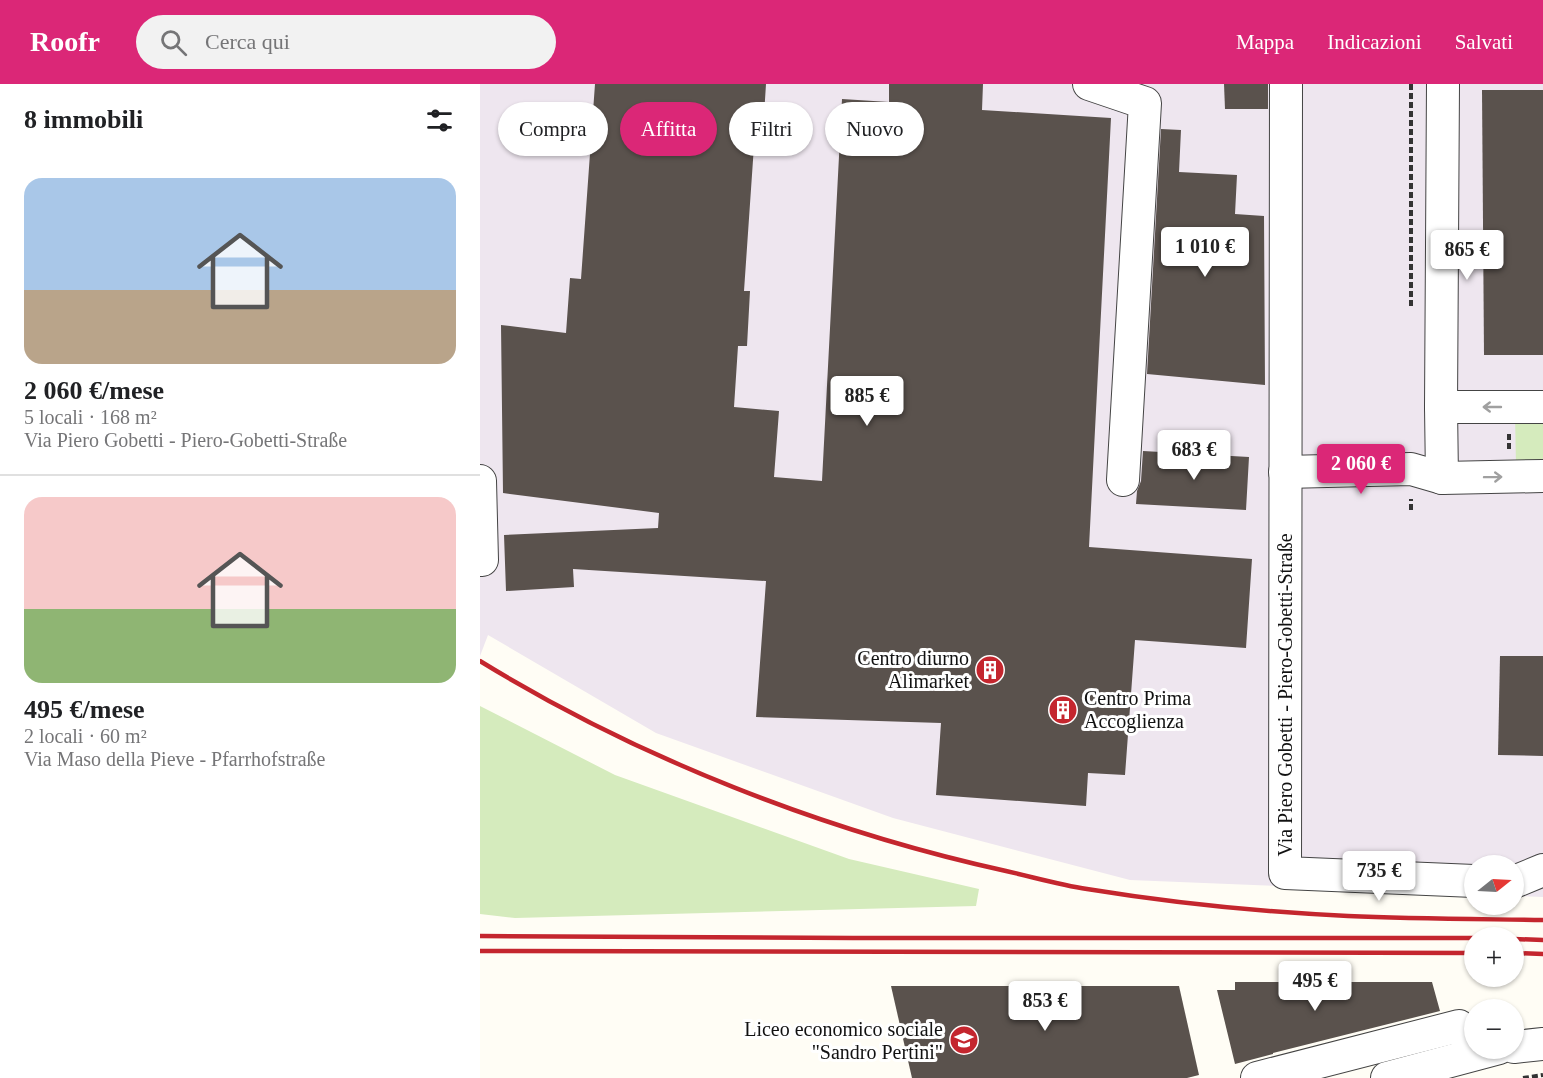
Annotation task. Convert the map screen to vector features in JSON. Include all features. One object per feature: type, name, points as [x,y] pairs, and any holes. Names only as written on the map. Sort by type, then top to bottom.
[{"type":"street","points":[[1089,84],[1144,103],[1123,480]]},
{"type":"street","name":"Via Piero Gobetti - Piero-Gobetti-Straße","points":[[1286,84],[1285,873],[1464,881]]},
{"type":"street","points":[[1442,478],[1443,84]]},
{"type":"street","points":[[1441,407],[1543,407]]},
{"type":"street","points":[[1286,472],[1411,469],[1442,478],[1543,476]]},
{"type":"street","points":[[480,481],[482,560]]},
{"type":"street","points":[[1524,878],[1543,870]]},
{"type":"street","points":[[1524,882],[1543,882]]},
{"type":"street","points":[[1257,1078],[1459,1026],[1464,1031]]},
{"type":"street","points":[[1524,1046],[1543,1044]]},
{"type":"street","points":[[1387,1078],[1464,1055]]},
{"type":"path","points":[[1509,407],[1509,477]]},
{"type":"path","points":[[1524,1078],[1543,1075]]},
{"type":"shaded area","points":[[480,84],[1543,84],[1543,897],[1524,896],[1524,855],[1464,855],[1464,894],[1130,880],[893,818],[656,733],[488,635],[480,656]]},
{"type":"green space","points":[[1515,414],[1543,414],[1543,465],[1516,465]]},
{"type":"green space","points":[[480,706],[615,775],[849,859],[979,889],[976,906],[515,918],[480,914]]},
{"type":"building","points":[[595,84],[766,84],[765,102],[729,102],[729,156],[753,156],[744,291],[750,291],[747,346],[738,346],[734,407],[779,411],[774,477],[822,481],[839,156],[924,156],[924,102],[889,102],[889,84],[983,84],[982,110],[1111,118],[1089,547],[1252,559],[1246,648],[1135,640],[1125,775],[1088,773],[1086,806],[936,795],[941,723],[756,717],[766,581],[573,569],[574,587],[506,591],[504,535],[658,528],[659,513],[503,493],[501,325],[566,333],[570,278],[581,279],[590,156],[608,156],[608,102],[594,102]]},
{"type":"building","points":[[1224,84],[1268,84],[1268,109],[1225,109]]},
{"type":"building","points":[[1482,90],[1543,90],[1543,355],[1484,355]]},
{"type":"building","points":[[842,99],[889,102],[842,102]]},
{"type":"building","points":[[1161,129],[1181,130],[1179,172],[1237,175],[1235,214],[1264,216],[1265,385],[1147,374]]},
{"type":"building","points":[[1143,451],[1249,457],[1246,510],[1136,504],[1141,481]]},
{"type":"building","points":[[1500,656],[1543,656],[1543,756],[1498,755]]},
{"type":"building","points":[[1235,982],[1432,982],[1440,1011],[1235,1064],[1217,990],[1235,990]]},
{"type":"building","points":[[891,986],[1179,986],[1199,1075],[1187,1078],[912,1078]]},
{"type":"railway","points":[[480,661],[603,729],[668,760],[734,787],[801,813],[869,835],[1046,881],[1152,899],[1283,912],[1348,916],[1543,920]]},
{"type":"railway","points":[[480,936],[1464,938]]},
{"type":"railway","points":[[1524,939],[1543,940]]},
{"type":"railway","points":[[480,951],[1464,953]]},
{"type":"railway","points":[[1524,953],[1543,954]]},
{"type":"place","name":"Centro diurno Alimarket","points":[[990,670]]},
{"type":"place","name":"Centro Prima Accoglienza","points":[[1063,710]]},
{"type":"place","name":"Liceo economico sociale \"Sandro Pertini\"","points":[[964,1040]]}]
